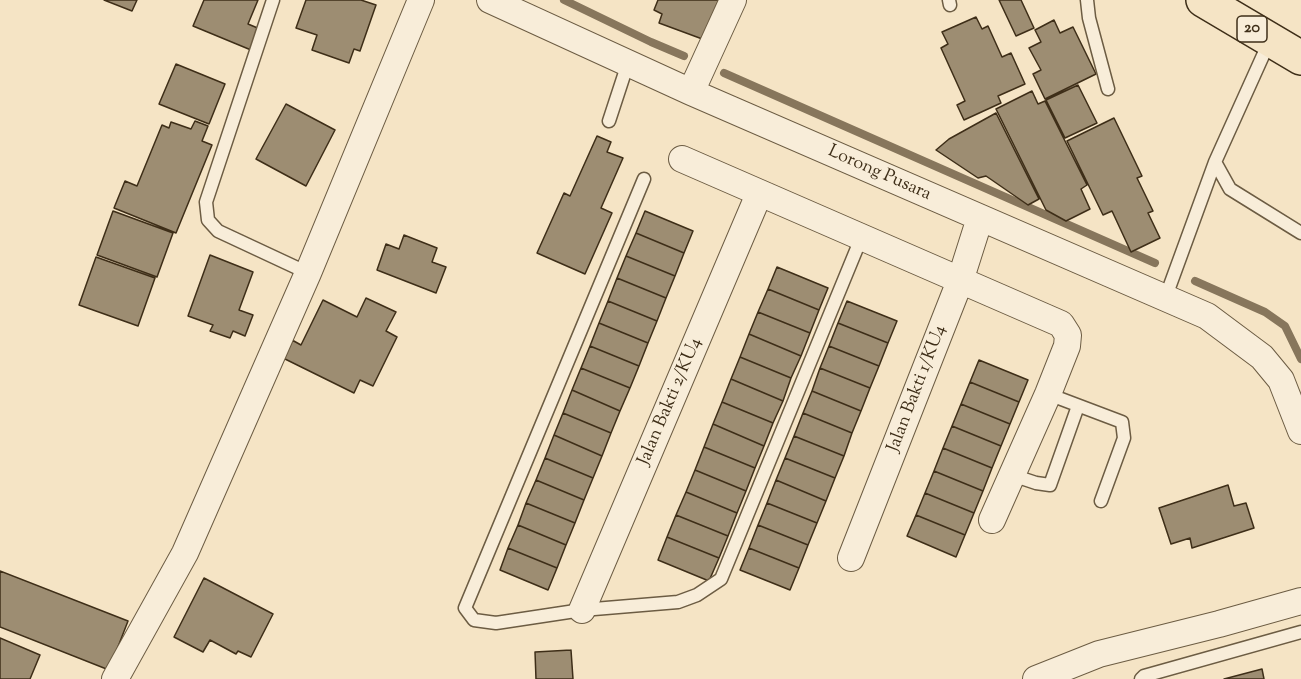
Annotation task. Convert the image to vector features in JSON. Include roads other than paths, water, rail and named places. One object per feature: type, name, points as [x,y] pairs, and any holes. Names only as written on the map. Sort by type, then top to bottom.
[{"type":"highway","name":"20","points":[[1203,0],[1301,58]]},
{"type":"street","points":[[115,679],[185,553],[308,273],[421,0]]},
{"type":"street","name":"Lorong Pusara","points":[[490,0],[691,92],[1207,316],[1262,357],[1281,380],[1301,431]]},
{"type":"street","points":[[691,92],[733,0]]},
{"type":"street","points":[[682,159],[1061,324],[1068,335],[1067,346],[992,520]]},
{"type":"street","name":"Jalan Bakti 2/KU4","points":[[582,610],[759,194]]},
{"type":"street","name":"Jalan Bakti 1/KU4","points":[[851,558],[960,281],[980,218]]},
{"type":"street","points":[[1036,679],[1099,654],[1301,601]]},
{"type":"lane","points":[[273,0],[206,202],[207,220],[218,231],[308,273]]},
{"type":"lane","points":[[1087,0],[1089,18],[1108,89]]},
{"type":"lane","points":[[1165,299],[1215,162],[1270,39]]},
{"type":"lane","points":[[609,121],[628,63]]},
{"type":"lane","points":[[1215,162],[1230,189],[1301,233]]},
{"type":"lane","points":[[644,179],[465,608],[474,620],[496,623],[582,610],[678,602],[697,596],[721,579],[862,236]]},
{"type":"lane","points":[[1048,394],[1122,422],[1124,438],[1101,501]]},
{"type":"lane","points":[[1012,475],[1050,485],[1078,406]]},
{"type":"lane","points":[[1141,679],[1144,676],[1301,632]]},
{"type":"waterway","points":[[564,0],[684,56]]},
{"type":"waterway","points":[[724,73],[1155,263]]},
{"type":"waterway","points":[[1195,281],[1265,312],[1285,326],[1301,359]]}]
